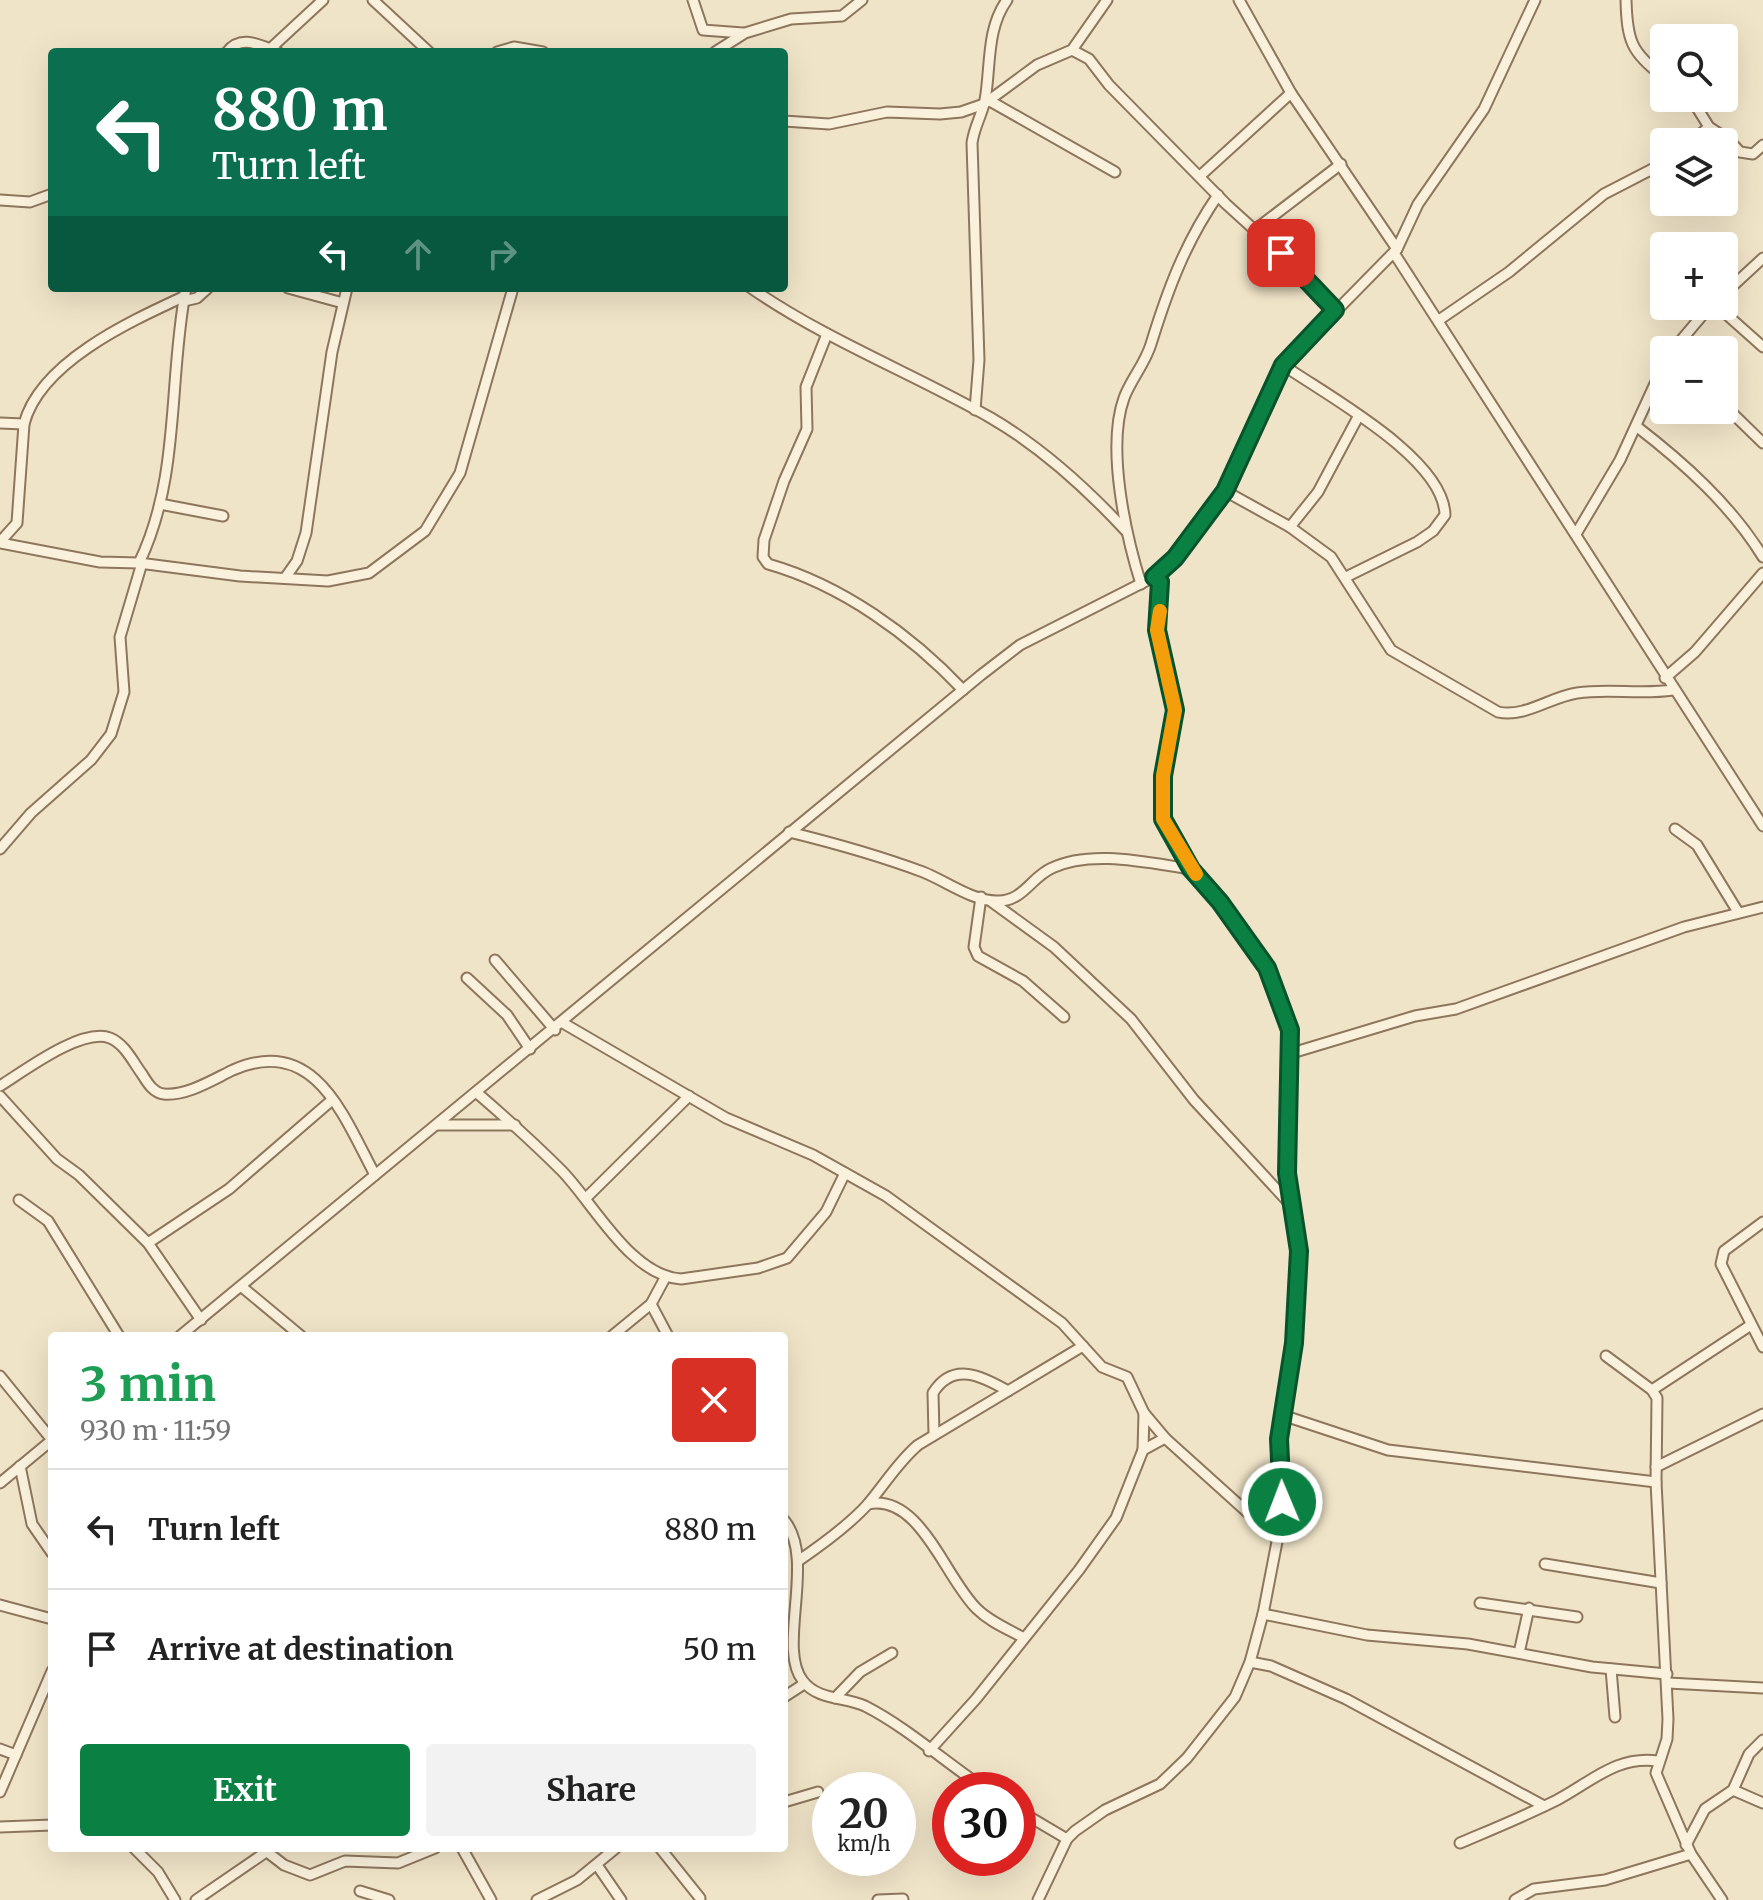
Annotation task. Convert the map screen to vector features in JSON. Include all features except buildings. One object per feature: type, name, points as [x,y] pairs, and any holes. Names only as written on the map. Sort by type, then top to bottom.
[{"type":"street","points":[[276,48],[323,0]]},
{"type":"street","points":[[373,0],[425,48]]},
{"type":"street","points":[[693,0],[703,30],[745,33]]},
{"type":"street","points":[[721,48],[745,33],[801,17],[842,16],[862,0]]},
{"type":"street","points":[[975,410],[979,360],[972,143],[974,127],[987,102],[993,29],[1007,0]]},
{"type":"street","points":[[788,121],[829,124],[887,112],[961,112],[987,102],[1037,65],[1072,50],[1107,0]]},
{"type":"street","points":[[1239,0],[1291,93],[1341,164],[1665,678],[1763,826]]},
{"type":"street","points":[[185,1332],[559,1027],[789,832],[1020,645],[1154,577],[1175,558],[1225,491],[1283,365],[1335,310],[1381,270],[1396,251],[1418,204],[1478,119],[1535,0]]},
{"type":"street","points":[[1626,0],[1632,47],[1639,59],[1650,67]]},
{"type":"street","points":[[231,48],[238,42],[246,41],[268,48]]},
{"type":"street","points":[[1072,50],[1097,67],[1109,85],[1335,310]]},
{"type":"street","points":[[1200,176],[1291,93]]},
{"type":"street","points":[[987,102],[1115,172]]},
{"type":"street","points":[[1700,112],[1709,127],[1729,140],[1740,152],[1753,154],[1763,145]]},
{"type":"street","points":[[1256,229],[1341,164]]},
{"type":"street","points":[[1439,320],[1509,272],[1604,194],[1650,170]]},
{"type":"street","points":[[0,200],[30,202],[48,195]]},
{"type":"street","points":[[1141,584],[1126,531],[1118,443],[1124,397],[1149,351],[1163,299],[1182,252],[1218,195]]},
{"type":"street","points":[[1738,281],[1763,258]]},
{"type":"street","points":[[204,292],[197,298],[185,295],[127,323],[94,343],[43,387],[27,411],[24,424],[17,523],[0,543],[100,562],[140,563],[285,578],[355,578],[387,563],[425,531],[460,473],[512,292]]},
{"type":"street","points":[[303,292],[343,303]]},
{"type":"street","points":[[285,578],[297,561],[306,533],[332,352],[346,292]]},
{"type":"street","points":[[758,292],[827,334],[975,410],[1062,469],[1126,531]]},
{"type":"street","points":[[0,849],[16,835],[31,813],[91,760],[111,734],[124,692],[120,637],[140,563],[155,530],[168,469],[185,295]]},
{"type":"street","points":[[1685,336],[1698,320]]},
{"type":"street","points":[[1733,320],[1763,347]]},
{"type":"street","points":[[827,334],[806,387],[807,429],[784,481],[764,540],[763,557],[768,564],[834,594],[908,637],[963,690]]},
{"type":"street","points":[[1283,365],[1420,465],[1436,486],[1445,515],[1433,531],[1417,542],[1346,577]]},
{"type":"street","points":[[1576,534],[1600,497],[1650,395]]},
{"type":"street","points":[[1290,527],[1318,492],[1358,417]]},
{"type":"street","points":[[1738,419],[1763,443]]},
{"type":"street","points":[[0,423],[24,424]]},
{"type":"street","points":[[1636,426],[1695,475],[1747,530],[1763,557]]},
{"type":"street","points":[[1225,491],[1290,527],[1331,557],[1391,650],[1498,712],[1516,713],[1576,693],[1634,694],[1673,690]]},
{"type":"street","points":[[160,504],[223,516]]},
{"type":"street","points":[[1665,678],[1695,652],[1763,573]]},
{"type":"street","points":[[1038,1900],[1067,1839],[1105,1810],[1160,1784],[1187,1758],[1235,1697],[1250,1662],[1263,1614],[1284,1483],[1279,1439],[1294,1343],[1299,1251],[1291,1205],[1287,1147],[1292,1053],[1290,1030],[1267,968],[1220,902],[1191,869],[1163,819],[1163,776],[1175,710],[1157,630],[1160,582],[1154,577]]},
{"type":"street","points":[[1675,829],[1697,845],[1738,912]]},
{"type":"street","points":[[789,832],[846,846],[981,897],[1054,947],[1131,1019],[1194,1100],[1291,1205]]},
{"type":"street","points":[[992,902],[1018,897],[1048,869],[1067,862],[1145,862],[1191,869]]},
{"type":"street","points":[[981,897],[974,947],[978,956],[1023,981],[1064,1017]]},
{"type":"street","points":[[1292,1053],[1415,1016],[1456,1009],[1548,974],[1738,912],[1763,907]]},
{"type":"street","points":[[495,960],[559,1027],[749,1129],[845,1173],[886,1196],[1062,1323],[1102,1367],[1130,1380],[1144,1413],[1165,1438],[1277,1539]]},
{"type":"street","points":[[467,978],[507,1015],[530,1049]]},
{"type":"street","points":[[0,1086],[73,1042],[101,1036],[121,1045],[157,1092],[179,1093],[236,1069],[273,1063],[300,1066],[322,1084],[375,1175]]},
{"type":"street","points":[[476,1092],[515,1125],[586,1198],[623,1244],[665,1278],[681,1279],[778,1264],[796,1250],[826,1212],[845,1173]]},
{"type":"street","points":[[0,1096],[57,1159],[79,1175],[148,1243],[201,1320]]},
{"type":"street","points":[[586,1198],[689,1096]]},
{"type":"street","points":[[148,1243],[229,1189],[332,1100]]},
{"type":"street","points":[[437,1125],[515,1125]]},
{"type":"street","points":[[19,1200],[48,1221],[117,1332]]},
{"type":"street","points":[[1763,1222],[1732,1243],[1721,1260],[1763,1347]]},
{"type":"street","points":[[617,1332],[651,1304],[665,1278]]},
{"type":"street","points":[[242,1287],[296,1332]]},
{"type":"street","points":[[651,1304],[666,1332]]},
{"type":"street","points":[[1652,1390],[1751,1325]]},
{"type":"street","points":[[798,1561],[832,1537],[868,1504],[902,1459],[934,1434],[1052,1361],[1083,1346]]},
{"type":"street","points":[[1606,1356],[1652,1390],[1657,1398],[1656,1482],[1668,1678],[1667,1739],[1656,1773],[1688,1849],[1722,1900]]},
{"type":"street","points":[[934,1434],[933,1393],[951,1376],[965,1372],[1008,1391]]},
{"type":"street","points":[[0,1376],[48,1435]]},
{"type":"street","points":[[929,1751],[1051,1609],[1116,1518],[1143,1450],[1144,1413]]},
{"type":"street","points":[[1656,1467],[1763,1414]]},
{"type":"street","points":[[1282,1415],[1388,1450],[1656,1482]]},
{"type":"street","points":[[1143,1450],[1165,1438]]},
{"type":"street","points":[[0,1482],[48,1443]]},
{"type":"street","points":[[20,1466],[32,1524],[48,1547]]},
{"type":"street","points":[[868,1504],[891,1503],[908,1514],[976,1608],[1024,1638]]},
{"type":"street","points":[[788,1526],[795,1536],[798,1561],[795,1658],[804,1684],[835,1698],[857,1702],[885,1716],[960,1772]]},
{"type":"street","points":[[1545,1564],[1661,1583]]},
{"type":"street","points":[[1480,1603],[1577,1617]]},
{"type":"street","points":[[0,1605],[48,1618]]},
{"type":"street","points":[[1519,1653],[1529,1608]]},
{"type":"street","points":[[1263,1614],[1367,1635],[1468,1644],[1668,1678],[1763,1688]]},
{"type":"street","points":[[835,1698],[860,1672],[892,1653]]},
{"type":"street","points":[[1250,1662],[1271,1666],[1346,1699],[1544,1806]]},
{"type":"street","points":[[1611,1669],[1615,1717]]},
{"type":"street","points":[[0,1792],[48,1680]]},
{"type":"street","points":[[788,1694],[804,1684]]},
{"type":"street","points":[[1515,1900],[1534,1889],[1605,1880],[1688,1849],[1705,1809],[1733,1790],[1749,1754],[1763,1740]]},
{"type":"street","points":[[0,1749],[16,1755]]},
{"type":"street","points":[[1460,1843],[1544,1806],[1615,1765],[1636,1759],[1658,1761]]},
{"type":"street","points":[[1733,1790],[1763,1803]]},
{"type":"street","points":[[788,1801],[812,1794]]},
{"type":"street","points":[[1036,1821],[1067,1839]]},
{"type":"street","points":[[0,1827],[48,1825]]},
{"type":"street","points":[[138,1852],[158,1872],[175,1900]]},
{"type":"street","points":[[196,1900],[261,1852]]},
{"type":"street","points":[[267,1852],[300,1873],[310,1875],[345,1861],[398,1863],[425,1852]]},
{"type":"street","points":[[464,1852],[491,1900]]},
{"type":"street","points":[[537,1900],[597,1865],[612,1852]]},
{"type":"street","points":[[663,1852],[700,1898]]},
{"type":"street","points":[[597,1865],[621,1900]]},
{"type":"street","points":[[360,1891],[389,1900]]},
{"type":"street","points":[[878,1900],[903,1899]]},
{"type":"slow traffic","points":[[1160,611],[1157,630],[1160,652],[1175,710],[1163,776],[1163,819],[1196,874]]},
{"type":"route","points":[[1281,253],[1335,310],[1283,365],[1225,491],[1175,558],[1154,577],[1160,582],[1157,630],[1160,652],[1175,710],[1163,776],[1163,819],[1191,869],[1220,902],[1267,968],[1290,1030],[1292,1053],[1287,1173],[1299,1251],[1294,1343],[1279,1439],[1284,1483],[1282,1502]]}]
